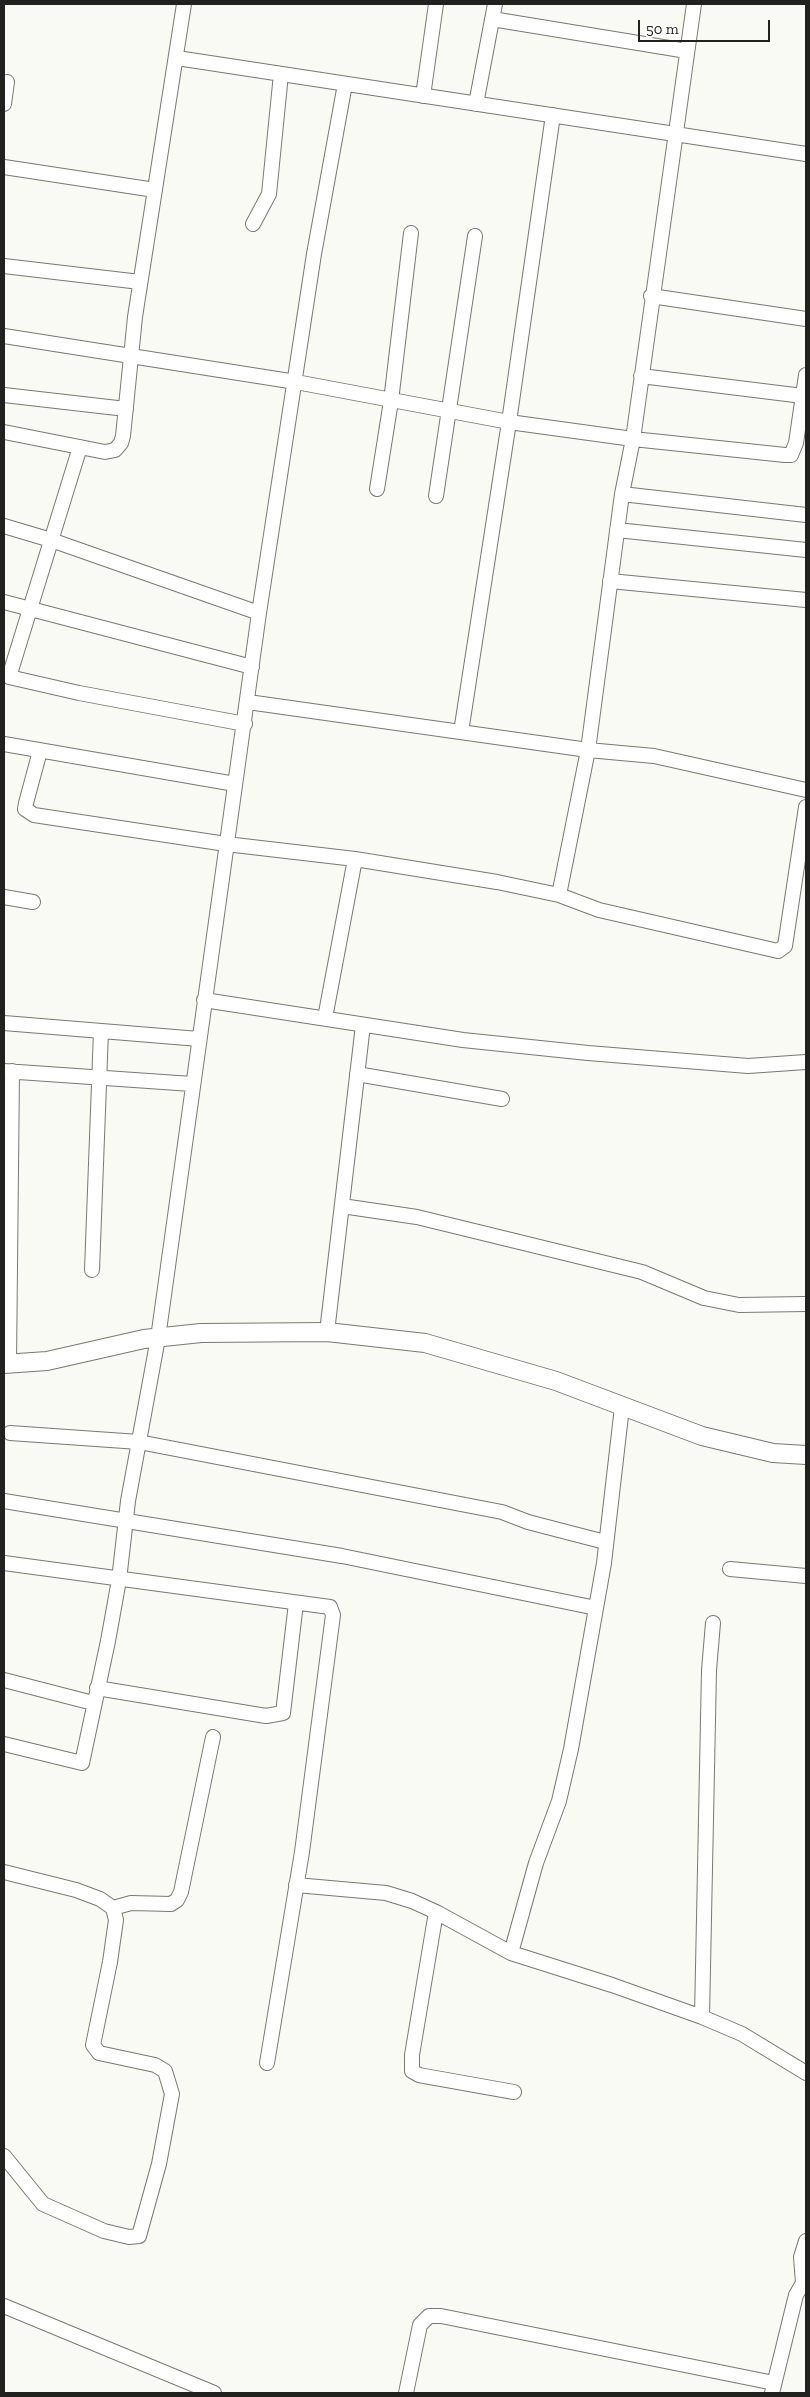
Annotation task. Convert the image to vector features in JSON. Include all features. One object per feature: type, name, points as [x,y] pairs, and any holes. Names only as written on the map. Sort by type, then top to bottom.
[{"type":"street","points":[[4,432],[105,452],[115,450],[124,436],[130,356],[140,282],[184,4]]},
{"type":"street","points":[[423,96],[436,4]]},
{"type":"street","points":[[476,104],[495,4]]},
{"type":"street","points":[[559,895],[588,750],[622,494],[632,439],[694,4]]},
{"type":"street","points":[[492,19],[687,51]]},
{"type":"street","points":[[176,58],[806,154]]},
{"type":"street","points":[[253,224],[269,194],[281,74]]},
{"type":"street","points":[[4,104],[7,82]]},
{"type":"street","points":[[4,1744],[82,1763],[93,1703],[108,1641],[119,1580],[126,1520],[158,1338],[226,844],[245,724],[258,613],[296,382],[314,254],[345,84]]},
{"type":"street","points":[[461,732],[509,422],[553,115]]},
{"type":"street","points":[[4,168],[155,190]]},
{"type":"street","points":[[377,489],[391,401],[411,232]]},
{"type":"street","points":[[436,496],[475,236]]},
{"type":"street","points":[[4,266],[140,282]]},
{"type":"street","points":[[652,296],[806,319]]},
{"type":"street","points":[[4,336],[296,382],[509,422],[632,439],[791,454],[796,443],[806,376]]},
{"type":"street","points":[[641,376],[803,396]]},
{"type":"street","points":[[4,395],[126,409]]},
{"type":"street","points":[[80,448],[30,608],[6,677],[79,693],[245,724]]},
{"type":"street","points":[[622,494],[806,515]]},
{"type":"street","points":[[4,526],[51,540],[258,613]]},
{"type":"street","points":[[617,530],[806,550]]},
{"type":"street","points":[[610,580],[806,600]]},
{"type":"street","points":[[4,602],[252,667]]},
{"type":"street","points":[[248,702],[588,750],[654,756],[806,790]]},
{"type":"street","points":[[4,744],[235,784]]},
{"type":"street","points":[[40,751],[26,803],[25,809],[29,813],[226,844],[355,859],[498,882],[559,895],[599,910],[778,952],[785,946],[806,807]]},
{"type":"street","points":[[325,1018],[355,859]]},
{"type":"street","points":[[4,897],[33,902]]},
{"type":"street","points":[[204,1000],[462,1040],[588,1053],[748,1066],[806,1062]]},
{"type":"street","points":[[4,1023],[199,1039]]},
{"type":"street","points":[[327,1332],[363,1026]]},
{"type":"street","points":[[92,1270],[101,1031]]},
{"type":"street","points":[[192,1084],[8,1071],[6,1364],[47,1361],[158,1338],[201,1333],[327,1332],[426,1343],[556,1381],[702,1436],[773,1453],[806,1455]]},
{"type":"street","points":[[357,1074],[502,1099]]},
{"type":"street","points":[[342,1206],[417,1217],[642,1272],[704,1298],[739,1305],[806,1304]]},
{"type":"street","points":[[511,1953],[536,1863],[559,1800],[571,1749],[604,1563],[622,1407]]},
{"type":"street","points":[[10,1433],[139,1442],[502,1512],[528,1522],[605,1542]]},
{"type":"street","points":[[4,1501],[342,1556],[596,1608]]},
{"type":"street","points":[[4,1563],[330,1607],[333,1615],[296,1885],[267,2063]]},
{"type":"street","points":[[730,1568],[806,1576]]},
{"type":"street","points":[[97,1688],[266,1716],[283,1713],[296,1603]]},
{"type":"street","points":[[702,2017],[709,1670],[713,1623]]},
{"type":"street","points":[[4,1680],[93,1703]]},
{"type":"street","points":[[113,1908],[131,1903],[171,1904],[177,1900],[181,1892],[213,1737]]},
{"type":"street","points":[[4,1872],[76,1890],[100,1899],[113,1908],[116,1920],[110,1962],[93,2045],[99,2052],[155,2065],[165,2071],[172,2094],[159,2164],[139,2236],[129,2237],[104,2231],[43,2204],[4,2156]]},
{"type":"street","points":[[296,1885],[386,1893],[436,1912],[511,1953],[702,2017],[742,2034],[806,2073]]},
{"type":"street","points":[[436,1912],[412,2055],[412,2071],[419,2075],[514,2092]]},
{"type":"street","points":[[406,2393],[420,2325],[429,2316],[441,2316],[773,2388],[796,2294],[805,2282],[801,2257],[806,2241]]},
{"type":"street","points":[[4,2306],[186,2388],[214,2393]]}]
